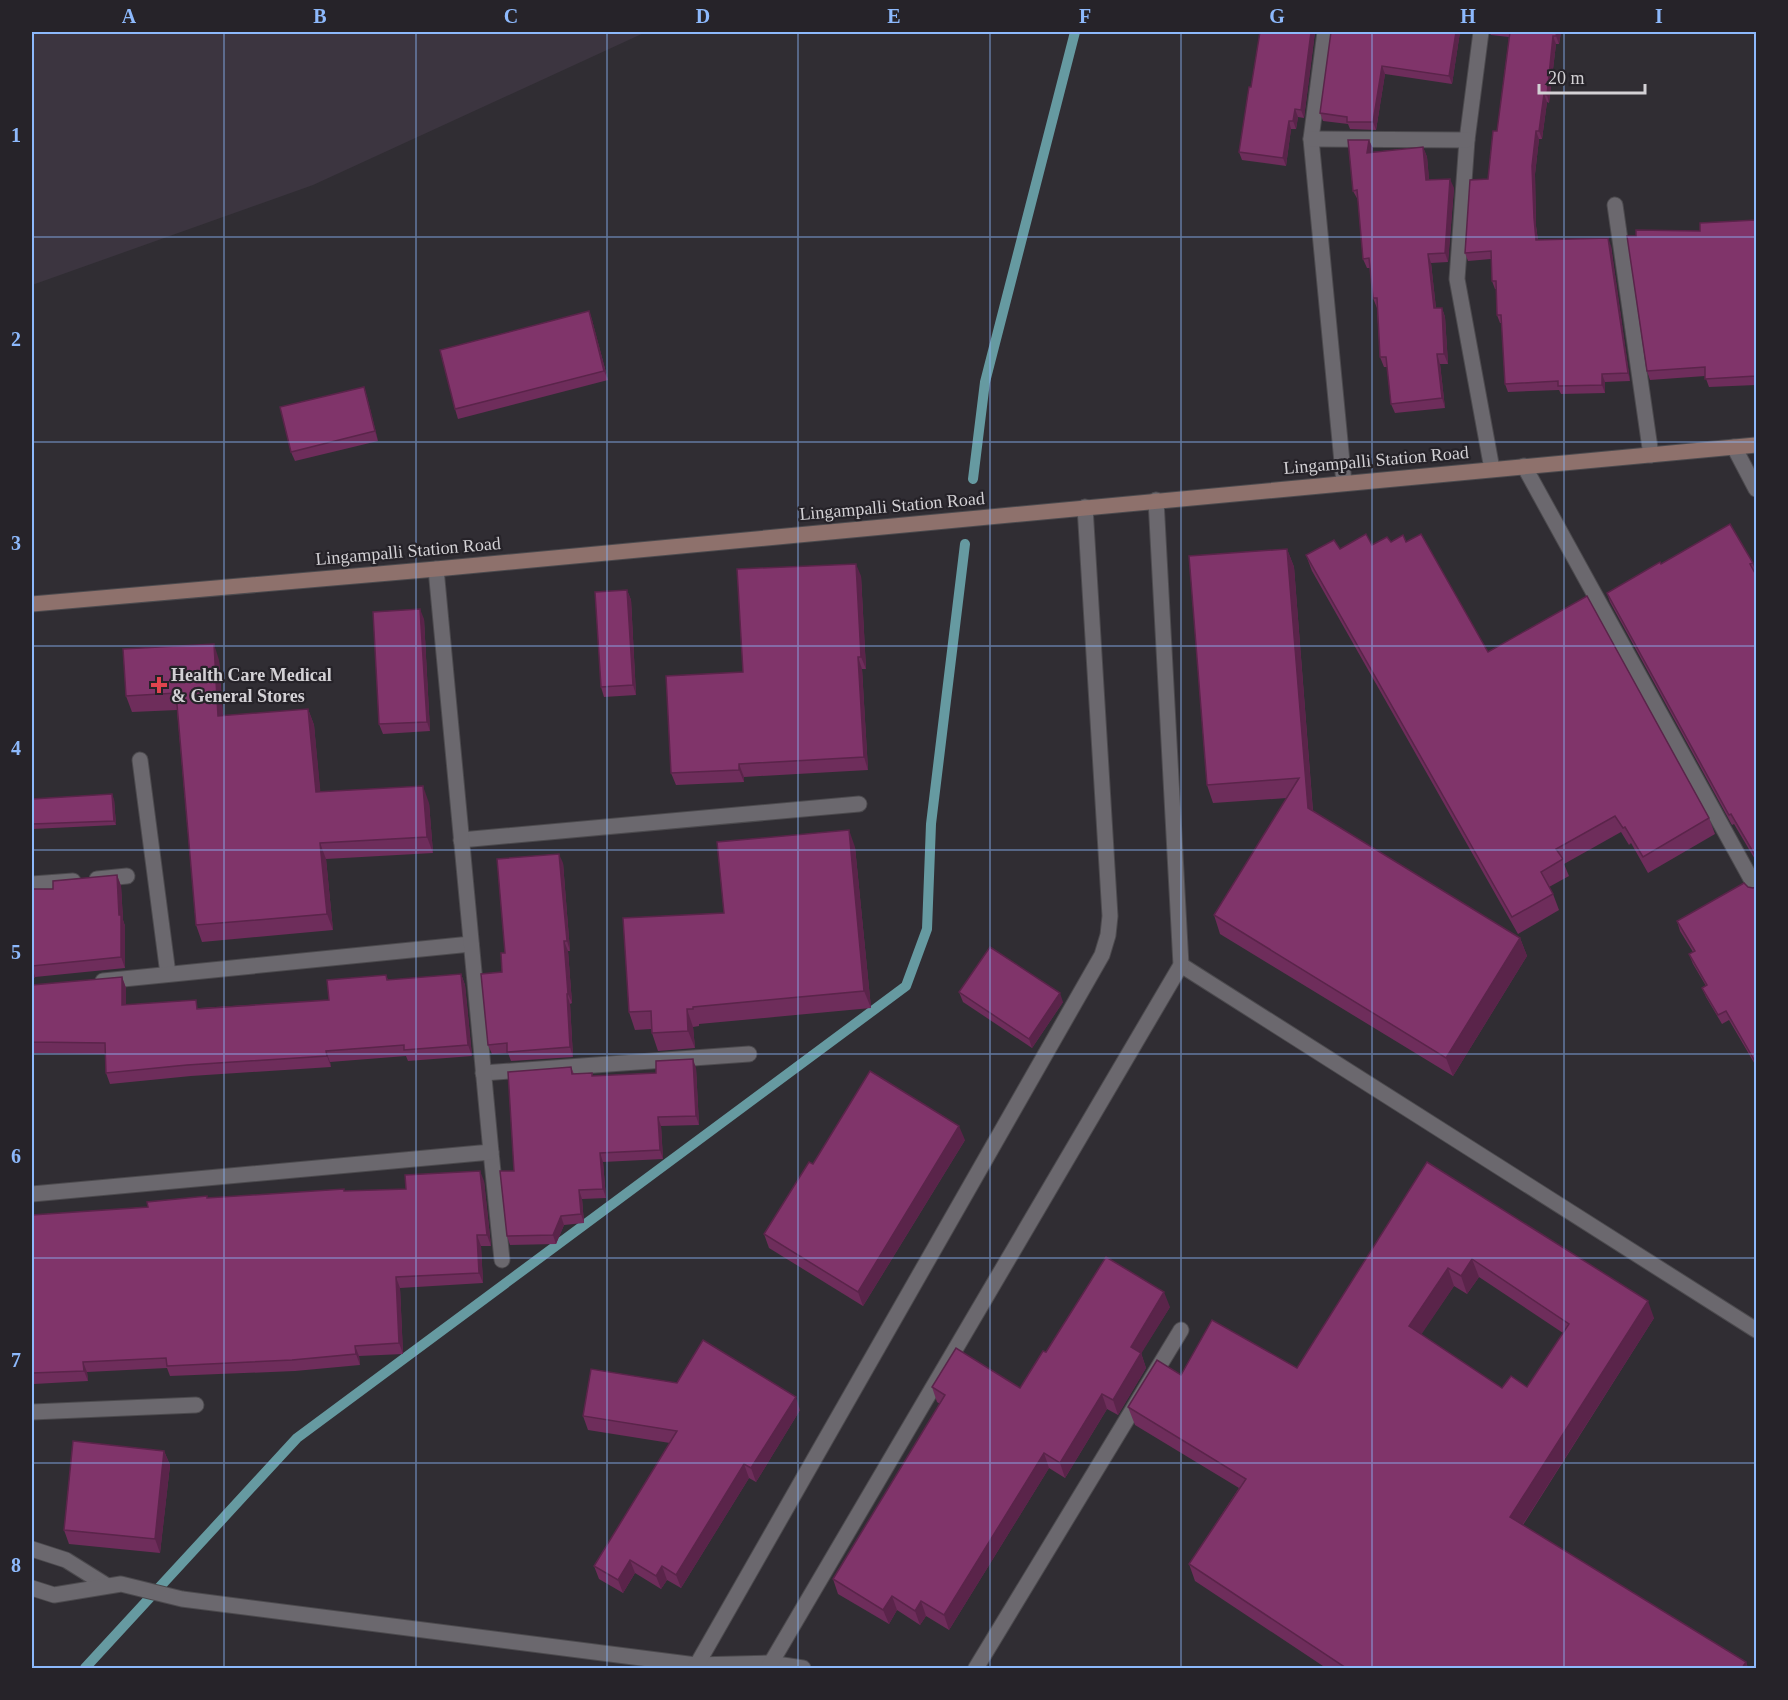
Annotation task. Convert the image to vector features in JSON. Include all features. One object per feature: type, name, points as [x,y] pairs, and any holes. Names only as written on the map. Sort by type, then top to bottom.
[{"type":"street","points":[[1325,32],[1311,138],[1344,483]]},
{"type":"street","points":[[1480,32],[1467,140],[1457,279],[1492,469]]},
{"type":"street","points":[[1311,138],[1467,140]]},
{"type":"street","points":[[1615,205],[1651,455]]},
{"type":"street","name":"Lingampalli Station Road","points":[[32,604],[436,569],[1756,445]]},
{"type":"street","points":[[1734,447],[1756,489]]},
{"type":"street","points":[[1524,466],[1756,888]]},
{"type":"street","points":[[768,1666],[1180,965],[1156,500]]},
{"type":"street","points":[[696,1667],[1102,955],[1108,935],[1110,916],[1085,507]]},
{"type":"street","points":[[436,569],[502,1260]]},
{"type":"street","points":[[140,760],[168,974]]},
{"type":"street","points":[[461,840],[859,804]]},
{"type":"street","points":[[32,884],[127,876]]},
{"type":"street","points":[[92,982],[471,944]]},
{"type":"street","points":[[1180,965],[1756,1330]]},
{"type":"street","points":[[483,1073],[749,1054]]},
{"type":"street","points":[[32,1194],[491,1152]]},
{"type":"street","points":[[976,1668],[1181,1330]]},
{"type":"street","points":[[32,1412],[196,1405]]},
{"type":"street","points":[[32,1549],[66,1560],[113,1585],[182,1599],[696,1667],[804,1668]]},
{"type":"street","points":[[32,1588],[54,1594],[113,1585]]},
{"type":"shaded area","points":[[32,32],[646,32],[313,185],[32,285]]},
{"type":"building","points":[[1260,32],[1311,32],[1301,110],[1295,109],[1293,121],[1289,121],[1283,158],[1239,152]]},
{"type":"building","points":[[1331,32],[1456,32],[1449,76],[1382,66],[1373,122],[1347,122],[1347,117],[1320,113]]},
{"type":"building","points":[[1510,32],[1557,32],[1556,36],[1553,36],[1547,95],[1544,94],[1539,131],[1536,131],[1532,166],[1536,240],[1608,238],[1628,373],[1602,374],[1602,385],[1558,386],[1558,381],[1505,384],[1501,315],[1497,315],[1496,281],[1492,281],[1491,251],[1465,253],[1470,180],[1488,179],[1493,131],[1497,131]]},
{"type":"building","points":[[1348,140],[1369,140],[1367,153],[1423,147],[1426,180],[1450,179],[1445,253],[1428,254],[1434,308],[1442,308],[1444,354],[1437,354],[1442,398],[1391,404],[1386,357],[1380,357],[1377,298],[1373,298],[1369,258],[1363,259],[1357,190],[1353,191]]},
{"type":"building","points":[[1756,220],[1756,376],[1705,379],[1705,367],[1647,371],[1627,236],[1636,236],[1636,230],[1700,231],[1700,223]]},
{"type":"building","points":[[589,311],[604,371],[455,409],[440,350]]},
{"type":"building","points":[[364,387],[375,431],[291,452],[280,407]]},
{"type":"building","points":[[1730,524],[1753,563],[1750,564],[1756,575],[1756,857],[1731,814],[1729,815],[1607,593]]},
{"type":"building","points":[[1366,534],[1372,545],[1387,537],[1391,542],[1403,535],[1406,542],[1421,534],[1488,652],[1587,596],[1709,818],[1643,857],[1625,827],[1623,828],[1615,816],[1556,849],[1563,859],[1541,872],[1553,894],[1512,917],[1306,555],[1334,540],[1340,549]]},
{"type":"building","points":[[1287,549],[1308,808],[1520,938],[1446,1058],[1214,915],[1299,778],[1207,785],[1189,556]]},
{"type":"building","points":[[856,564],[861,657],[858,657],[864,757],[739,764],[739,770],[671,773],[666,676],[743,672],[737,569]]},
{"type":"building","points":[[627,590],[633,685],[601,687],[595,592]]},
{"type":"building","points":[[420,609],[427,722],[379,724],[373,612]]},
{"type":"building","points":[[214,644],[218,716],[308,709],[316,792],[423,786],[427,837],[320,843],[327,914],[196,925],[176,693],[126,696],[123,649]]},
{"type":"building","points":[[112,794],[114,821],[32,824],[32,799]]},
{"type":"building","points":[[849,830],[864,991],[693,1007],[693,1009],[687,1009],[688,1031],[652,1033],[651,1011],[629,1012],[623,918],[724,913],[717,842]]},
{"type":"building","points":[[559,854],[567,941],[564,941],[570,1047],[507,1052],[507,1043],[488,1045],[481,974],[502,972],[501,953],[505,953],[497,859]]},
{"type":"building","points":[[117,875],[119,915],[121,915],[121,957],[32,966],[32,889],[53,889],[53,881]]},
{"type":"building","points":[[1744,883],[1748,887],[1756,887],[1756,1063],[1726,1011],[1718,1015],[1702,988],[1707,985],[1689,954],[1695,951],[1677,921]]},
{"type":"building","points":[[990,947],[1060,993],[1029,1039],[959,992]]},
{"type":"building","points":[[461,974],[468,1045],[404,1050],[404,1045],[326,1051],[327,1056],[106,1073],[105,1043],[32,1042],[32,985],[122,977],[122,1005],[196,1000],[197,1009],[329,1000],[327,980],[386,975],[387,980]]},
{"type":"building","points":[[693,1059],[696,1116],[658,1117],[660,1150],[600,1153],[603,1189],[579,1190],[581,1214],[561,1216],[553,1235],[507,1236],[500,1171],[514,1171],[508,1072],[571,1067],[572,1074],[592,1073],[592,1076],[656,1073],[656,1061]]},
{"type":"building","points":[[870,1071],[959,1126],[858,1292],[764,1234],[809,1162],[813,1164]]},
{"type":"building","points":[[1427,1162],[1648,1301],[1510,1517],[1746,1662],[1742,1668],[1346,1668],[1189,1564],[1246,1479],[1128,1407],[1157,1360],[1181,1375],[1212,1320],[1297,1368]],"holes":[[[1472,1259],[1569,1324],[1527,1387],[1511,1376],[1502,1388],[1409,1326],[1448,1268],[1461,1276]]]},
{"type":"building","points":[[480,1171],[487,1235],[477,1235],[479,1273],[396,1277],[399,1343],[355,1346],[356,1354],[292,1360],[167,1366],[166,1358],[83,1362],[84,1371],[32,1373],[32,1215],[148,1207],[147,1202],[207,1196],[207,1198],[344,1189],[344,1191],[406,1189],[405,1175]]},
{"type":"building","points":[[1106,1257],[1164,1292],[1131,1347],[1141,1353],[1113,1400],[1102,1394],[1060,1463],[1044,1453],[944,1615],[921,1601],[915,1611],[892,1596],[883,1610],[833,1579],[945,1395],[932,1387],[956,1348],[1020,1388],[1043,1351],[1046,1352]]},
{"type":"building","points":[[703,1340],[796,1397],[751,1468],[744,1464],[676,1575],[662,1566],[656,1576],[630,1560],[618,1580],[594,1566],[677,1431],[583,1416],[591,1369],[677,1383]]},
{"type":"building","points":[[73,1441],[164,1451],[155,1539],[64,1530]]},
{"type":"waterway","points":[[973,479],[985,382],[1075,32]]},
{"type":"waterway","points":[[85,1668],[297,1438],[906,986],[927,929],[931,824],[965,544]]},
{"type":"place","name":"Health Care Medical & General Stores","points":[[159,685]]}]
